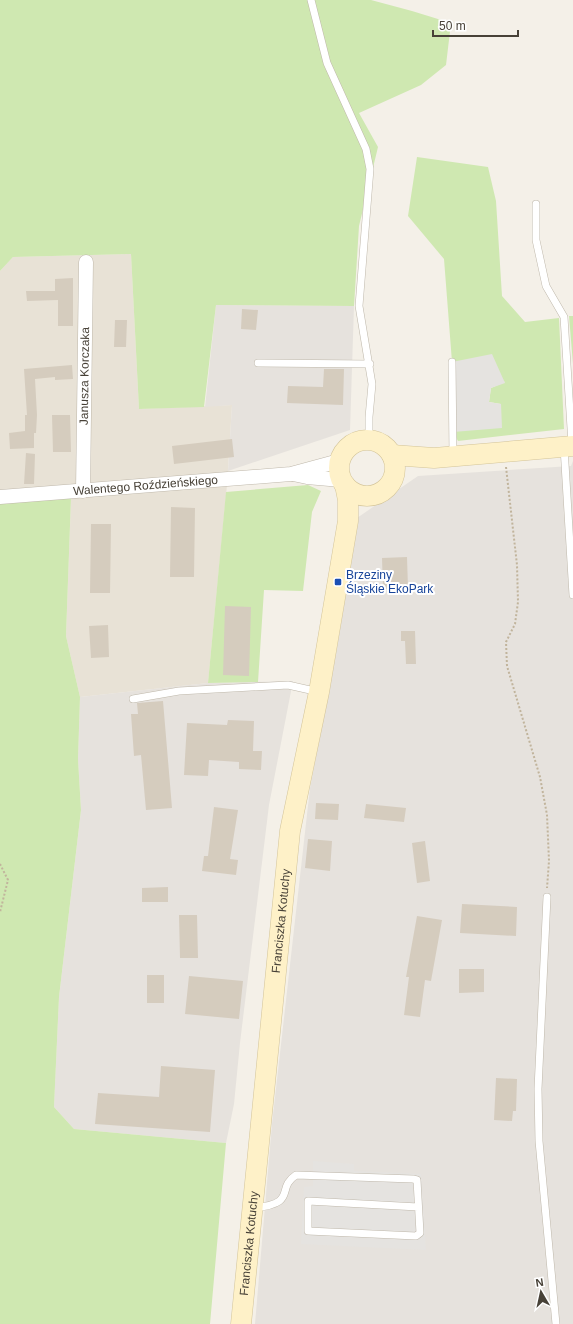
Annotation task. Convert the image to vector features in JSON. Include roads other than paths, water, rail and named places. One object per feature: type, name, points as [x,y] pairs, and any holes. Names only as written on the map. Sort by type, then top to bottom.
[{"type":"street","name":"Janusza Korczaka","points":[[83,490],[86,262]]},
{"type":"street","points":[[369,440],[383,444],[392,456],[395,468],[393,477],[383,491],[367,496],[355,493],[342,475],[347,447],[358,441],[369,440]]},
{"type":"street","points":[[392,456],[434,458],[570,446]]},
{"type":"street","points":[[393,477],[412,466],[434,458]]},
{"type":"street","name":"Walentego Roździeńskiego","points":[[0,497],[152,486],[213,478],[291,474],[342,475]]},
{"type":"street","name":"Franciszka Kotuchy","points":[[241,1324],[290,831],[319,692],[348,521],[348,500],[342,475]]},
{"type":"street","name":"Franciszka Kotuchy","points":[[348,521],[367,496]]},
{"type":"lane","points":[[311,0],[327,63],[366,149],[370,169],[359,306],[370,364],[372,384],[369,417],[369,440]]},
{"type":"lane","points":[[536,204],[536,240],[546,286],[564,317],[570,446],[570,517],[573,594]]},
{"type":"lane","points":[[452,362],[453,456]]},
{"type":"lane","points":[[258,363],[370,364]]},
{"type":"lane","points":[[132,699],[179,691],[288,685],[319,692]]},
{"type":"lane","points":[[547,897],[538,1088],[539,1141],[556,1324]]},
{"type":"lane","points":[[252,1208],[271,1206],[279,1203],[284,1197],[292,1178],[296,1175],[417,1180],[420,1233],[416,1236],[308,1231],[308,1201],[418,1207]]},
{"type":"place","name":"Brzeziny Śląskie EkoPark","points":[[338,582]]}]
